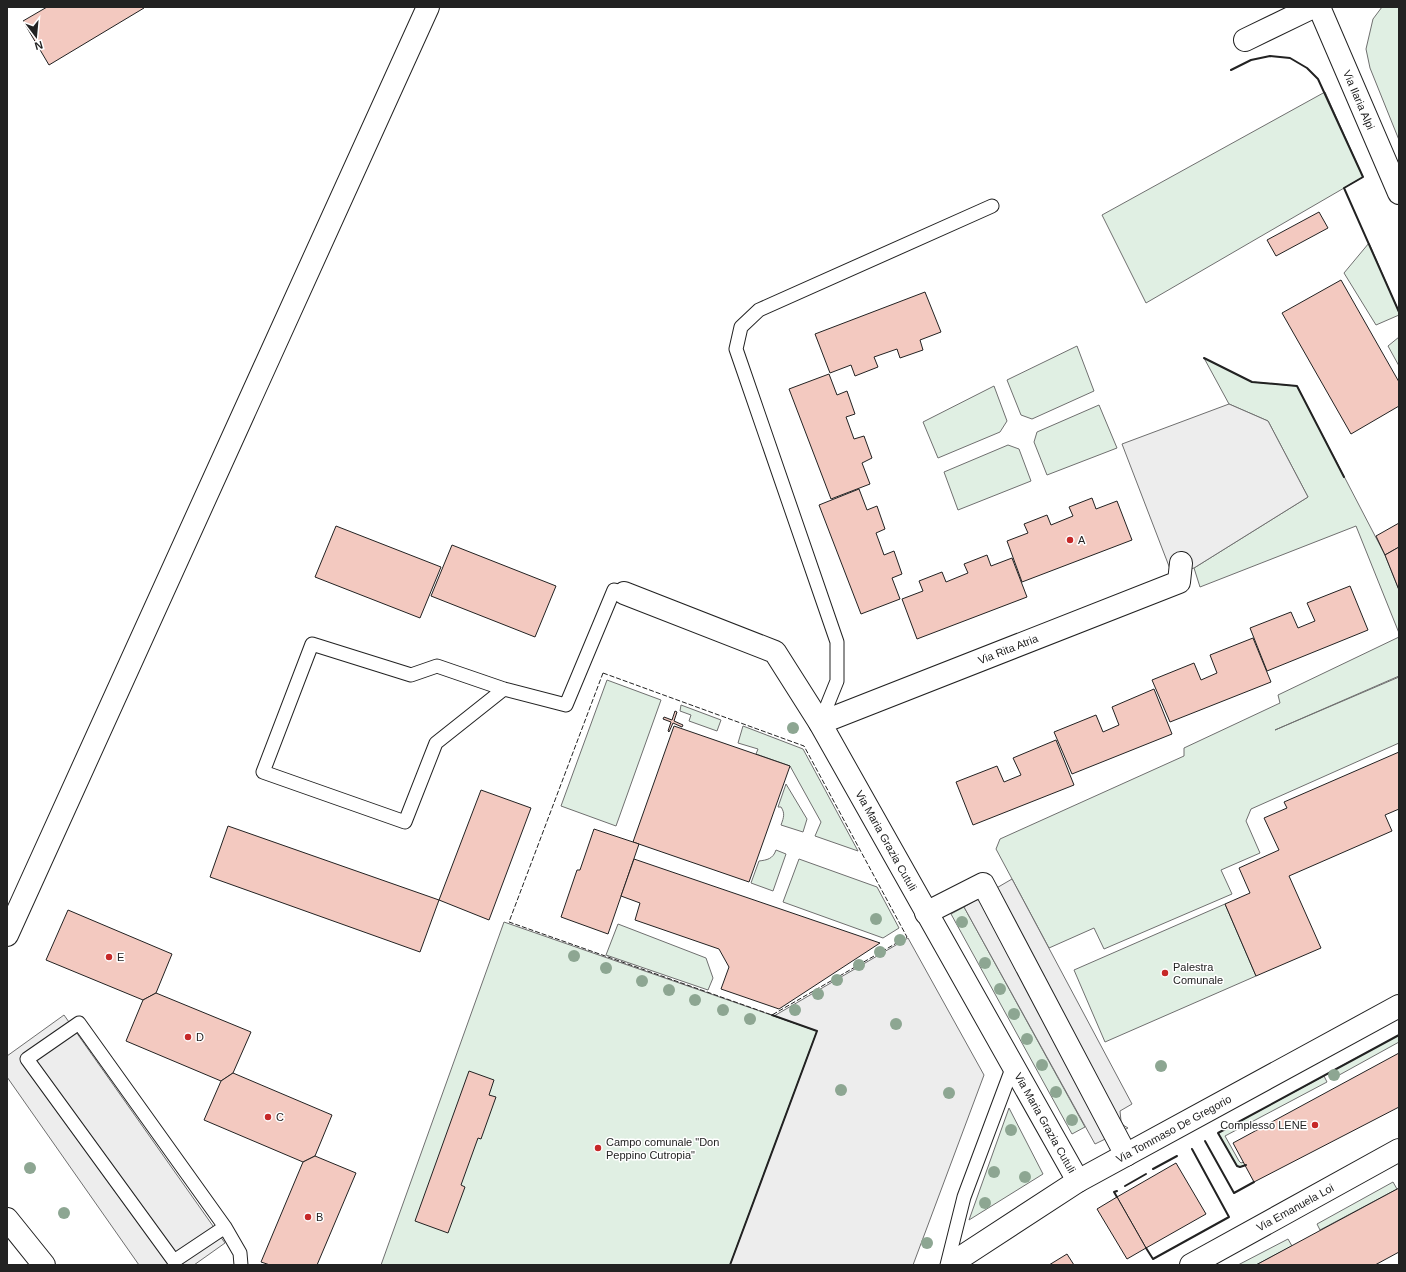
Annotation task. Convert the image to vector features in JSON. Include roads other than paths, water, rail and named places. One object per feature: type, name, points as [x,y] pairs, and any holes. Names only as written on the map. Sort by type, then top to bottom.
[{"type":"street","points":[[7,935],[428,7]]},
{"type":"street","points":[[1245,40],[1313,7]]},
{"type":"street","name":"Via Ilaria Alpi","points":[[1318,7],[1399,193]]},
{"type":"street","name":"Via Rita Atria","points":[[820,723],[1179,582],[1181,563]]},
{"type":"street","name":"Via Maria Grazia Cutuli","points":[[619,592],[775,652],[820,723],[1078,1181]]},
{"type":"street","points":[[926,912],[983,884],[1126,1155]]},
{"type":"street","name":"Via Tommaso De Gregorio","points":[[957,1265],[963,1256],[1078,1181],[1399,1006]]},
{"type":"street","name":"Via Emanuela Loi","points":[[1191,1265],[1399,1150]]},
{"type":"street","points":[[7,1219],[44,1265]]},
{"type":"lane","points":[[820,723],[837,681],[837,642],[736,349],[740,327],[759,310],[992,206]]},
{"type":"lane","points":[[504,689],[436,743],[405,822],[263,772],[312,644],[411,675],[437,666],[504,689],[566,705],[619,592]]},
{"type":"lane","points":[[225,1227],[174,1261],[27,1059],[79,1023],[225,1227],[240,1253],[241,1265]]},
{"type":"lane","points":[[947,1265],[964,1197],[1013,1066]]},
{"type":"place","name":"A","points":[[1070,540]]},
{"type":"place","name":"E","points":[[109,957]]},
{"type":"place","name":"Palestra Comunale","points":[[1165,973]]},
{"type":"place","name":"D","points":[[188,1037]]},
{"type":"place","name":"C","points":[[268,1117]]},
{"type":"place","name":"Complesso LENE","points":[[1315,1125]]},
{"type":"place","name":"Campo comunale \"Don Peppino Cutropia\"","points":[[598,1148]]},
{"type":"place","name":"B","points":[[308,1217]]}]
